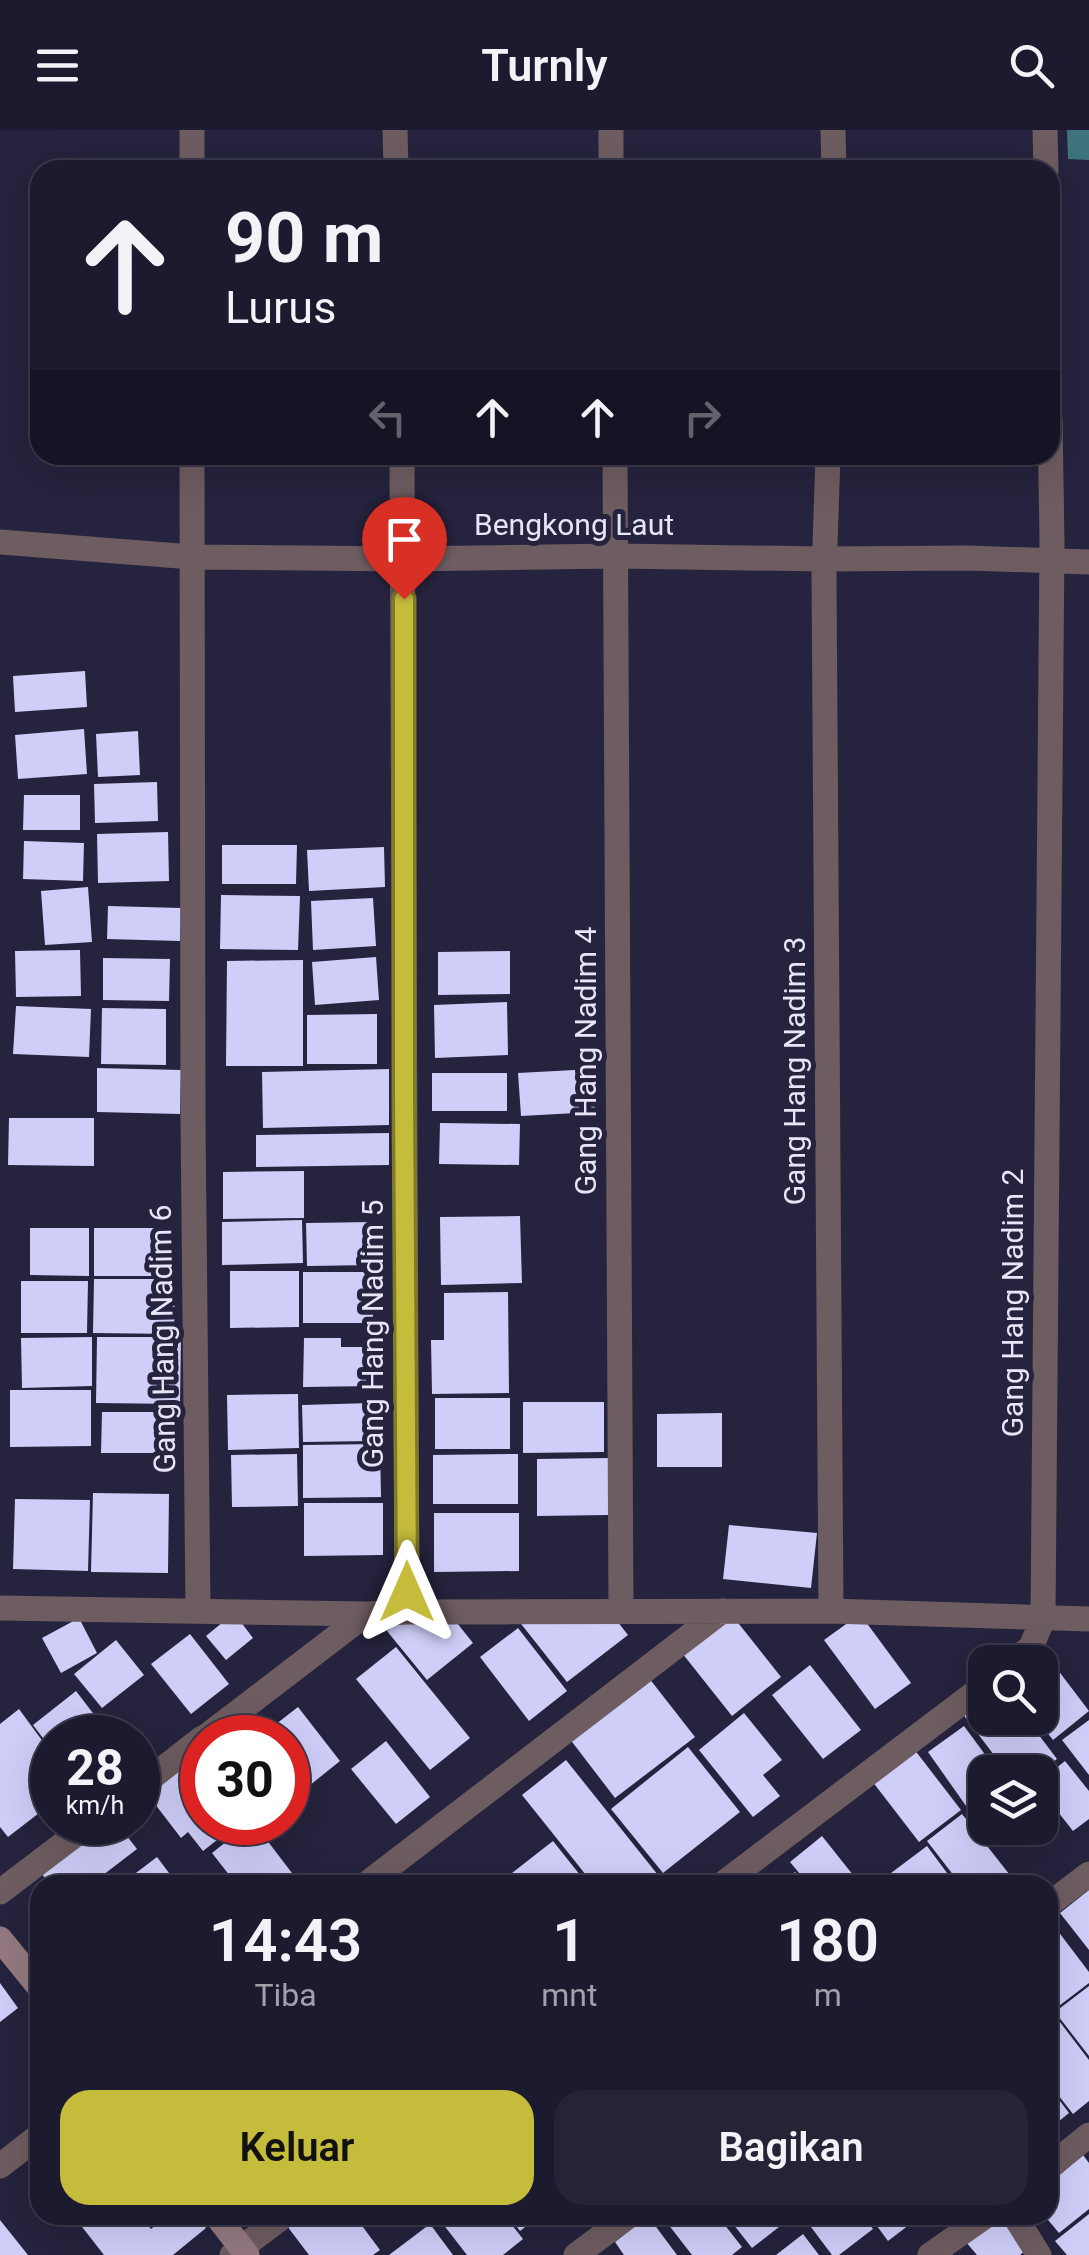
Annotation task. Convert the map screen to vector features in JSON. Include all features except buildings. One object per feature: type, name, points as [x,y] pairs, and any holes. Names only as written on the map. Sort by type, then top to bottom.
[{"type":"street","points":[[192,130],[192,160]]},
{"type":"street","points":[[395,130],[396,160]]},
{"type":"street","points":[[610,130],[611,160]]},
{"type":"street","points":[[833,130],[834,160]]},
{"type":"street","points":[[1045,130],[1046,160]]},
{"type":"street","name":"Gang Hang Nadim 6","points":[[192,465],[198,1610]]},
{"type":"street","name":"Gang Hang Nadim 5","points":[[402,465],[407,1612]]},
{"type":"street","name":"Gang Hang Nadim 4","points":[[615,465],[621,1611]]},
{"type":"street","name":"Gang Hang Nadim 3","points":[[828,465],[824,559],[831,1611]]},
{"type":"street","name":"Gang Hang Nadim 2","points":[[1043,1619],[1051,465]]},
{"type":"street","name":"Bengkong Laut","points":[[0,542],[192,557],[617,556],[1089,562]]},
{"type":"street","points":[[0,1608],[366,1614],[831,1611],[1089,1619]]},
{"type":"street","points":[[378,1875],[722,1612]]},
{"type":"street","points":[[233,1715],[366,1614]]},
{"type":"street","points":[[1031,1645],[1043,1619]]},
{"type":"street","points":[[734,1875],[968,1698]]},
{"type":"street","points":[[160,1771],[180,1756]]},
{"type":"street","points":[[0,1892],[62,1845]]},
{"type":"street","points":[[1058,1897],[1089,1874]]},
{"type":"street","points":[[0,1939],[30,1976]]},
{"type":"street","points":[[1058,2160],[1089,2135]]},
{"type":"street","points":[[0,2166],[30,2143]]},
{"type":"street","points":[[222,2225],[240,2253],[273,2225]]},
{"type":"street","points":[[576,2255],[616,2225]]},
{"type":"street","points":[[930,2255],[973,2225]]},
{"type":"street","points":[[1020,2225],[1039,2255]]},
{"type":"shaded area","points":[[1067,130],[1089,130],[1089,160],[1068,159]]},
{"type":"route","points":[[404,599],[407,1592]]}]
